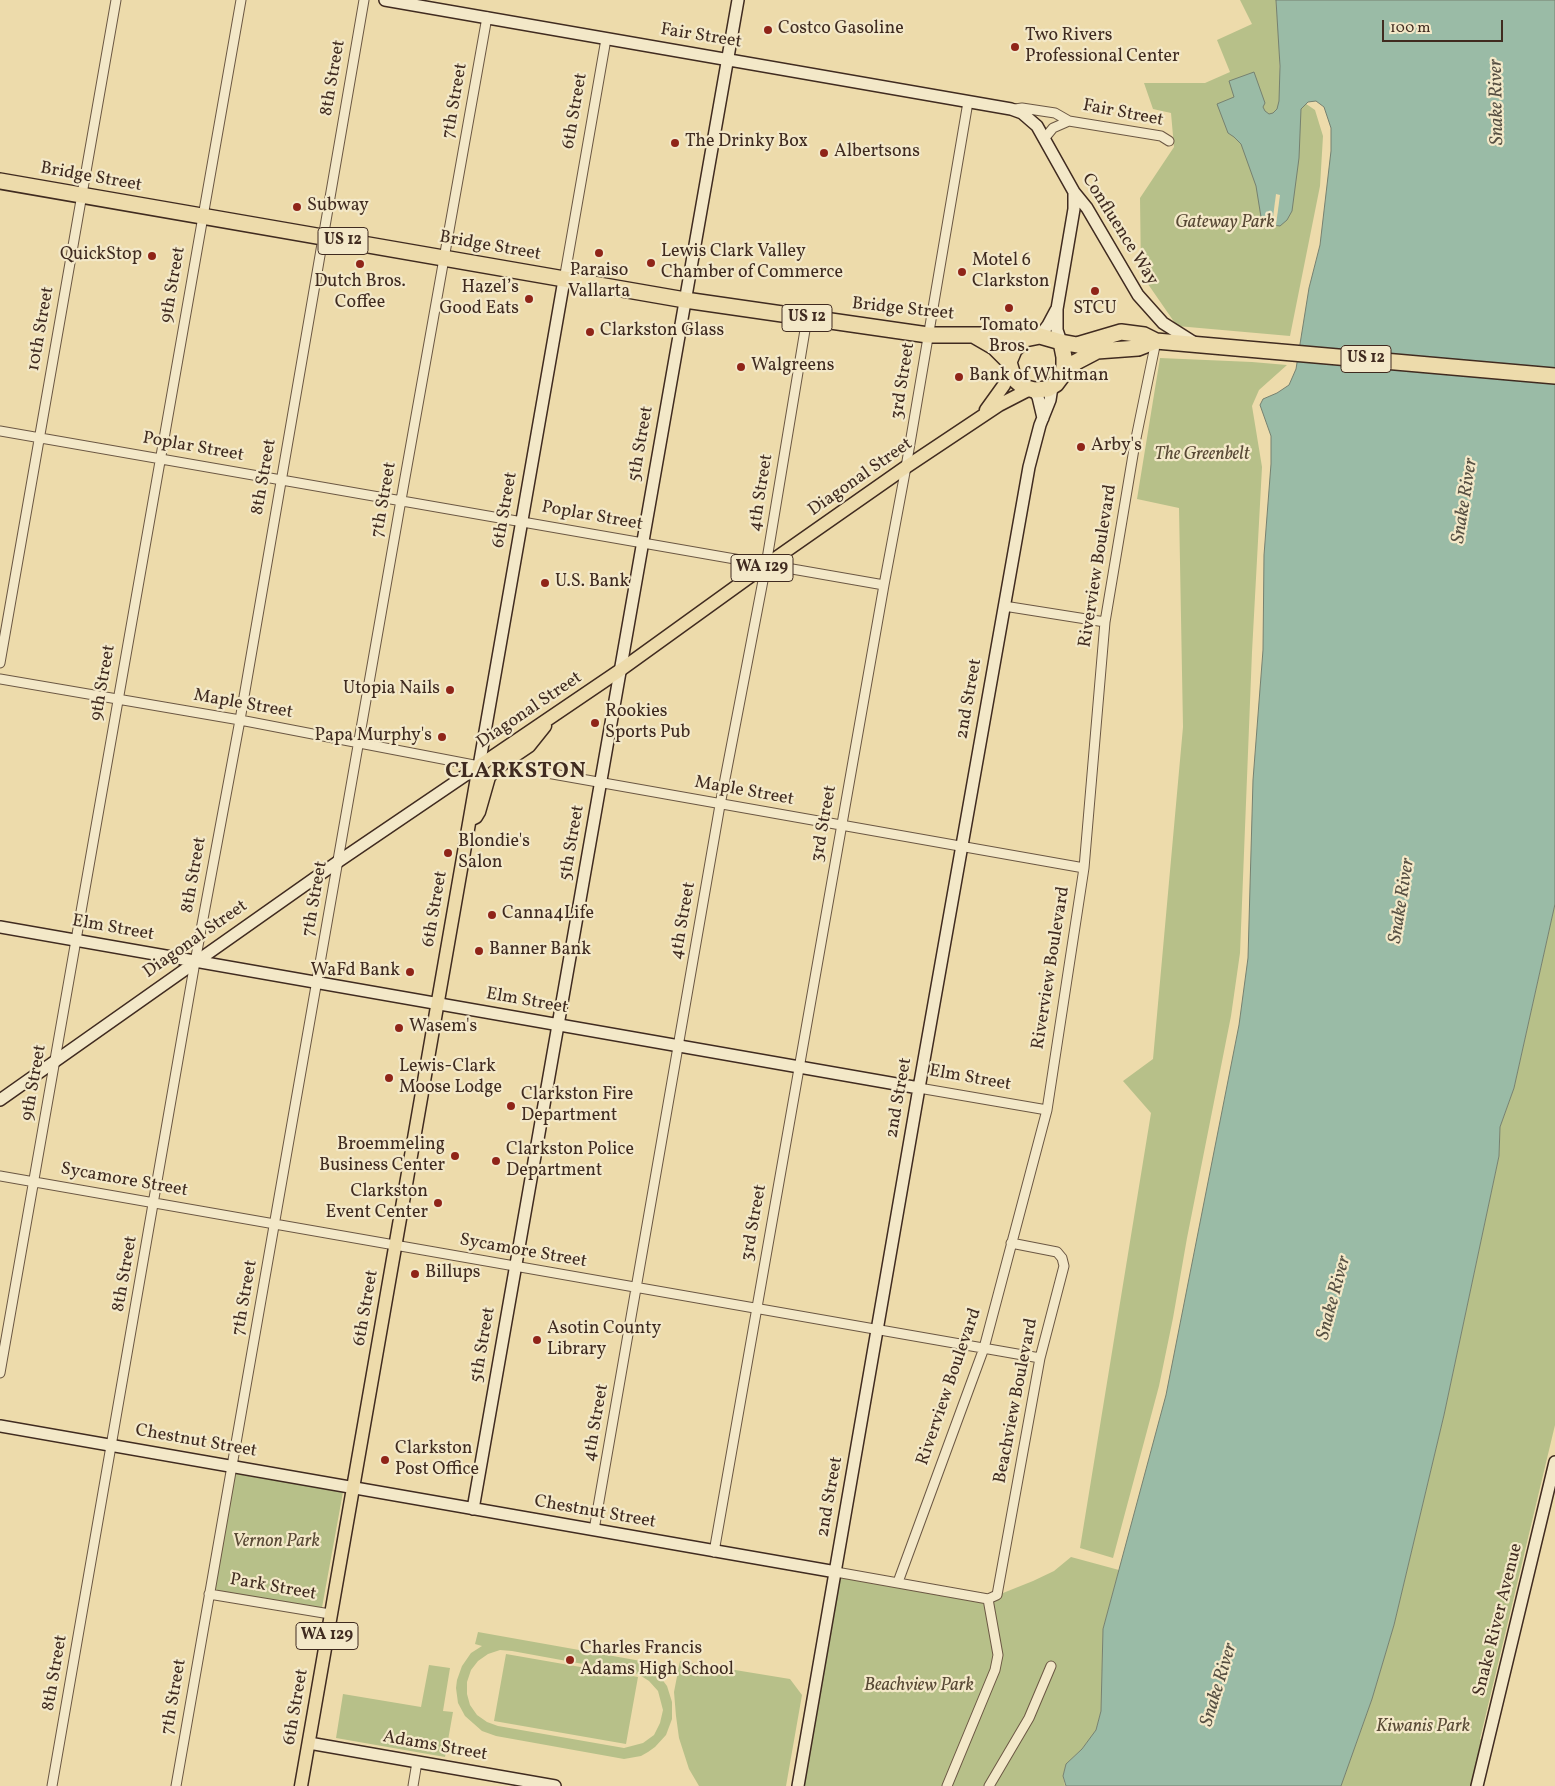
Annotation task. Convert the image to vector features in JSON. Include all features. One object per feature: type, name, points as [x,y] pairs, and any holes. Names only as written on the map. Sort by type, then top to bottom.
[{"type":"highway","name":"Bridge Street","points":[[0,182],[685,300],[928,335],[995,335],[1032,338]]},
{"type":"highway","name":"US 12","points":[[1032,338],[1077,345],[1121,332],[1144,335],[1156,341],[1555,376]]},
{"type":"highway","name":"Bridge Street","points":[[975,336],[994,347],[1009,365]]},
{"type":"highway","points":[[1032,338],[1014,350],[1009,365],[1018,383],[1032,390],[1044,390],[1057,381],[1064,362],[1061,342]]},
{"type":"highway","name":"US 12","points":[[1057,381],[1076,362],[1097,351],[1138,348],[1156,341]]},
{"type":"main road","name":"Diagonal Street","points":[[980,418],[1004,386],[1009,365]]},
{"type":"main road","name":"Diagonal Street","points":[[479,766],[619,671],[906,467],[999,405],[1032,390]]},
{"type":"main road","name":"WA 129","points":[[470,820],[476,817],[479,812],[490,778],[498,767],[529,746],[552,716]]},
{"type":"main road","name":"6th Street","points":[[301,1786],[479,766]]},
{"type":"street","name":"10th Street","points":[[0,663],[116,0]]},
{"type":"street","name":"9th Street","points":[[0,1373],[240,0]]},
{"type":"street","name":"8th Street","points":[[52,1786],[240,720],[364,0]]},
{"type":"street","name":"Fair Street","points":[[385,0],[968,102],[1011,109],[1022,108],[1055,113],[1069,121],[1161,136],[1170,142]]},
{"type":"street","name":"5th Street","points":[[473,1509],[738,2]]},
{"type":"street","name":"7th Street","points":[[176,1786],[487,17]]},
{"type":"street","name":"6th Street","points":[[479,766],[606,39]]},
{"type":"street","name":"3rd Street","points":[[714,1552],[841,825],[906,467],[968,102]]},
{"type":"street","name":"Fair Street","points":[[1011,109],[1030,118]]},
{"type":"street","name":"Confluence Way","points":[[1030,118],[1037,126],[1074,192],[1087,208],[1138,295],[1163,323],[1197,344]]},
{"type":"street","name":"Fair Street","points":[[1044,139],[1053,128],[1069,121]]},
{"type":"street","points":[[1061,342],[1057,330],[1057,309],[1074,209],[1074,192]]},
{"type":"street","points":[[1032,338],[1048,325],[1057,309]]},
{"type":"street","name":"4th Street","points":[[594,1530],[720,805],[766,565],[807,318]]},
{"type":"street","name":"Riverview Boulevard","points":[[898,1582],[984,1348],[1047,1110],[1084,868],[1105,622],[1135,443],[1156,341]]},
{"type":"street","name":"2nd Street","points":[[798,1786],[1031,457],[1057,381]]},
{"type":"street","points":[[1032,390],[1038,397],[1043,418]]},
{"type":"street","name":"Poplar Street","points":[[0,430],[884,585]]},
{"type":"street","points":[[1004,606],[1105,622]]},
{"type":"street","name":"Maple Street","points":[[0,679],[240,720],[479,766]]},
{"type":"street","name":"Diagonal Street","points":[[0,1100],[339,860],[479,766]]},
{"type":"street","name":"Maple Street","points":[[547,773],[1084,868]]},
{"type":"street","name":"Elm Street","points":[[0,927],[1047,1110]]},
{"type":"street","name":"Sycamore Street","points":[[0,1176],[637,1289],[1040,1358]]},
{"type":"street","name":"Beachview Boulevard","points":[[988,1599],[997,1595],[1040,1358],[1064,1266],[1062,1258],[1057,1252],[1011,1243]]},
{"type":"street","name":"Chestnut Street","points":[[0,1426],[988,1599]]},
{"type":"street","name":"Snake River Avenue","points":[[1477,1786],[1555,1462]]},
{"type":"street","name":"Park Street","points":[[210,1594],[330,1614]]},
{"type":"street","points":[[946,1786],[995,1670],[998,1655],[988,1599]]},
{"type":"street","points":[[989,1786],[1029,1718],[1051,1666]]},
{"type":"street","name":"Adams Street","points":[[309,1743],[525,1783],[555,1786]]},
{"type":"street","points":[[413,1786],[417,1762]]},
{"type":"green space","name":"Gateway Park","points":[[1240,0],[1276,0],[1279,32],[1280,86],[1315,110],[1323,136],[1320,186],[1290,336],[1177,326],[1141,274],[1140,198],[1174,147],[1171,113],[1153,109],[1144,83],[1205,83],[1230,72],[1217,40],[1252,24]]},
{"type":"green space","name":"The Greenbelt","points":[[1160,358],[1287,365],[1259,390],[1252,406],[1262,467],[1252,652],[1240,953],[1231,1016],[1159,1386],[1113,1558],[1080,1548],[1151,1113],[1123,1081],[1153,1059],[1183,727],[1179,508],[1137,499]]},
{"type":"green space","name":"Kiwanis Park","points":[[1555,904],[1555,1425],[1480,1739],[1488,1741],[1477,1786],[1341,1786],[1372,1699],[1394,1625],[1444,1415],[1499,1156],[1500,1127],[1514,1088]]},
{"type":"green space","name":"Vernon Park","points":[[231,1473],[343,1492],[321,1613],[209,1594]]},
{"type":"green space","name":"Beachview Park","points":[[1071,1557],[1119,1570],[1103,1629],[1101,1711],[1096,1731],[1082,1749],[1066,1764],[1063,1776],[1065,1786],[798,1786],[836,1572],[988,1599],[1054,1571]]},
{"type":"green space","points":[[478,1632],[669,1666],[666,1679],[661,1678],[667,1686],[672,1702],[672,1719],[666,1735],[655,1747],[641,1756],[624,1759],[496,1736],[482,1731],[465,1716],[458,1703],[456,1688],[462,1666],[471,1653],[482,1646],[475,1644]],"holes":[[[500,1650],[638,1674],[649,1681],[658,1691],[663,1710],[660,1723],[654,1735],[643,1743],[624,1748],[498,1726],[487,1722],[477,1715],[470,1705],[467,1694],[467,1682],[471,1670],[478,1661],[488,1654]]]},
{"type":"green space","points":[[506,1654],[638,1677],[626,1744],[494,1721]]},
{"type":"green space","points":[[680,1661],[790,1679],[802,1695],[786,1786],[699,1786],[689,1769],[679,1738],[674,1692]]},
{"type":"green space","points":[[429,1665],[450,1668],[443,1711],[453,1712],[445,1757],[336,1738],[343,1694],[421,1707]]},
{"type":"water","name":"Snake River","points":[[1276,0],[1555,0],[1555,904],[1514,1088],[1500,1127],[1499,1156],[1444,1415],[1394,1625],[1372,1699],[1341,1786],[1066,1786],[1063,1776],[1066,1764],[1082,1749],[1096,1730],[1101,1711],[1103,1629],[1166,1395],[1239,1025],[1248,958],[1253,780],[1263,650],[1264,555],[1271,464],[1271,436],[1260,405],[1263,399],[1289,385],[1296,369],[1309,288],[1320,245],[1331,151],[1331,128],[1324,107],[1316,101],[1308,102],[1301,109],[1299,158],[1292,211],[1287,220],[1280,226],[1265,224],[1261,217],[1256,186],[1241,144],[1228,133],[1217,104],[1234,97],[1229,81],[1254,72],[1265,103],[1263,107],[1265,111],[1269,114],[1277,109],[1280,66]]},
{"type":"pier","points":[[1276,194],[1280,195],[1276,225],[1272,225]]},
{"type":"place","name":"Costco Gasoline","points":[[768,30]]},
{"type":"place","name":"Two Rivers Professional Center","points":[[1015,47]]},
{"type":"place","name":"The Drinky Box","points":[[675,143]]},
{"type":"place","name":"Albertsons","points":[[824,153]]},
{"type":"place","name":"Subway","points":[[297,207]]},
{"type":"place","name":"Paraiso Vallarta","points":[[599,253]]},
{"type":"place","name":"QuickStop","points":[[152,256]]},
{"type":"place","name":"Lewis Clark Valley Chamber of Commerce","points":[[651,263]]},
{"type":"place","name":"Dutch Bros. Coffee","points":[[360,264]]},
{"type":"place","name":"Motel 6 Clarkston","points":[[962,272]]},
{"type":"place","name":"STCU","points":[[1095,291]]},
{"type":"place","name":"Hazel’s Good Eats","points":[[529,299]]},
{"type":"place","name":"Tomato Bros.","points":[[1009,308]]},
{"type":"place","name":"Clarkston Glass","points":[[590,332]]},
{"type":"place","name":"Walgreens","points":[[741,367]]},
{"type":"place","name":"Bank of Whitman","points":[[959,377]]},
{"type":"place","name":"Arby's","points":[[1081,447]]},
{"type":"place","name":"U.S. Bank","points":[[545,583]]},
{"type":"place","name":"Utopia Nails","points":[[450,690]]},
{"type":"place","name":"Rookies Sports Pub","points":[[595,723]]},
{"type":"place","name":"Papa Murphy's","points":[[442,737]]},
{"type":"place","name":"Blondie's Salon","points":[[448,853]]},
{"type":"place","name":"Canna4Life","points":[[492,915]]},
{"type":"place","name":"Banner Bank","points":[[479,951]]},
{"type":"place","name":"WaFd Bank","points":[[410,972]]},
{"type":"place","name":"Wasem's","points":[[399,1028]]},
{"type":"place","name":"Lewis-Clark Moose Lodge","points":[[389,1078]]},
{"type":"place","name":"Clarkston Fire Department","points":[[511,1106]]},
{"type":"place","name":"Broemmeling Business Center","points":[[455,1156]]},
{"type":"place","name":"Clarkston Police Department","points":[[496,1161]]},
{"type":"place","name":"Clarkston Event Center","points":[[438,1203]]},
{"type":"place","name":"Billups","points":[[415,1274]]},
{"type":"place","name":"Asotin County Library","points":[[537,1340]]},
{"type":"place","name":"Clarkston Post Office","points":[[385,1460]]},
{"type":"place","name":"Charles Francis Adams High School","points":[[570,1660]]},
{"type":"district","name":"CLARKSTON","points":[[516,773]]}]
